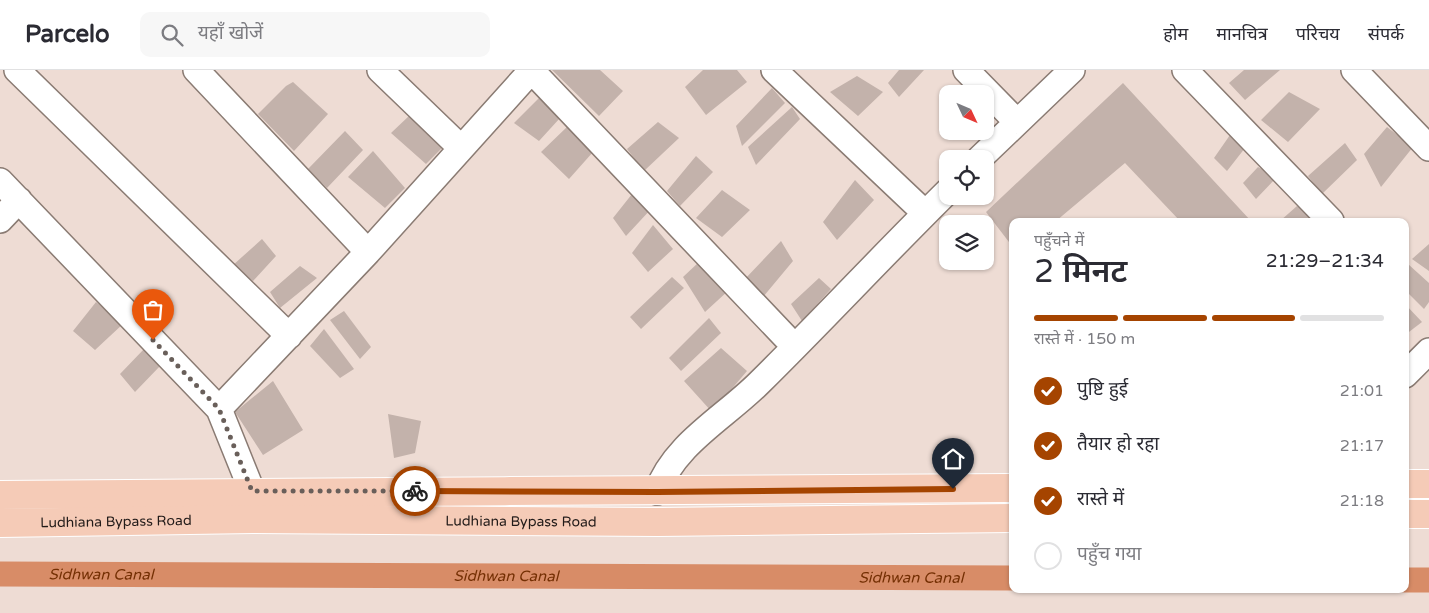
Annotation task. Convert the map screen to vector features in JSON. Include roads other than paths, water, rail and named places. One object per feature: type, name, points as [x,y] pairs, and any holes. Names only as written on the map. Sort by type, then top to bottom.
[{"type":"highway","points":[[1409,484],[1429,484]]},
{"type":"highway","name":"Ludhiana Bypass Road","points":[[0,495],[252,491],[657,492],[1009,488]]},
{"type":"highway","points":[[1409,514],[1429,514]]},
{"type":"highway","name":"Ludhiana Bypass Road","points":[[0,523],[253,519],[658,522],[1009,518]]},
{"type":"street","points":[[17,70],[289,336]]},
{"type":"street","points":[[196,70],[368,252]]},
{"type":"street","points":[[380,70],[461,148]]},
{"type":"street","points":[[219,409],[368,252],[531,70],[794,346]]},
{"type":"street","points":[[774,70],[925,213]]},
{"type":"street","points":[[966,70],[1016,121]]},
{"type":"street","points":[[988,150],[1016,121],[1072,70]]},
{"type":"street","points":[[1185,70],[1328,218]]},
{"type":"street","points":[[1354,70],[1429,148]]},
{"type":"street","points":[[0,181],[219,409],[252,491]]},
{"type":"street","points":[[0,220],[19,200]]},
{"type":"street","points":[[657,492],[664,474],[676,458],[758,384],[939,200]]},
{"type":"street","points":[[1409,371],[1429,351]]},
{"type":"waterway","name":"Sidhwan Canal","points":[[0,574],[1009,578]]},
{"type":"waterway","name":"Sidhwan Canal","points":[[1409,580],[1429,580]]}]
